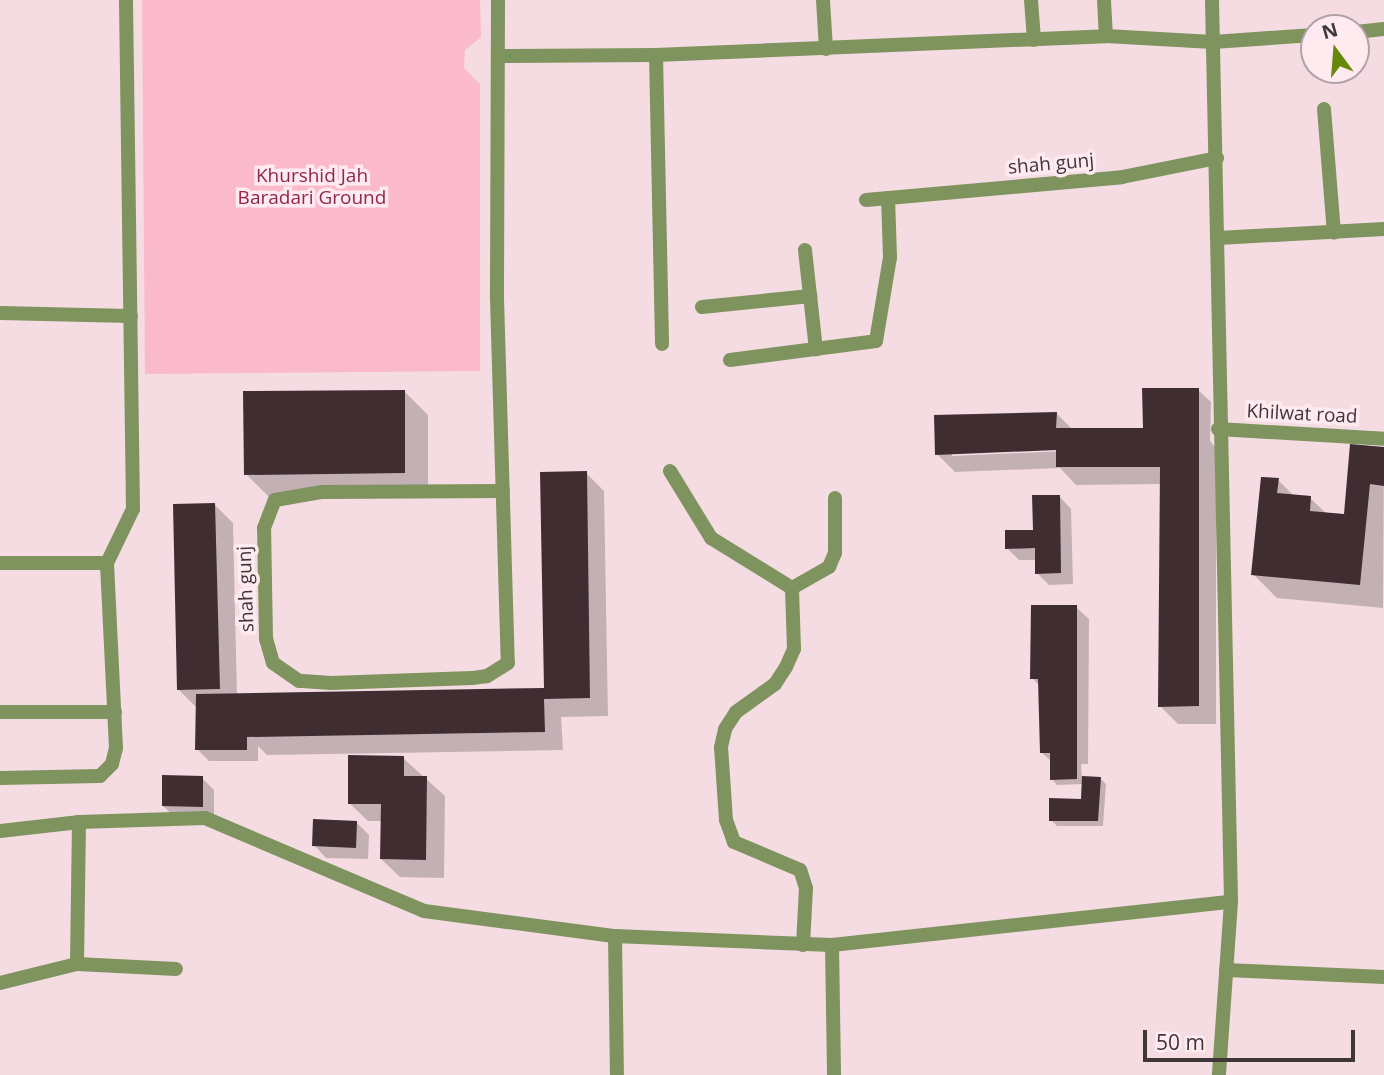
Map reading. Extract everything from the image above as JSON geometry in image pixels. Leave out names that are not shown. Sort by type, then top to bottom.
[{"type":"street","points":[[0,778],[100,776],[112,764],[117,748],[107,563],[132,509],[126,0]]},
{"type":"street","points":[[498,0],[497,299],[503,491]]},
{"type":"street","points":[[822,0],[826,49]]},
{"type":"street","points":[[1031,0],[1034,40]]},
{"type":"street","points":[[1104,0],[1106,36]]},
{"type":"street","points":[[1212,0],[1217,158],[1218,429],[1231,902],[1219,1075]]},
{"type":"street","points":[[499,56],[656,55],[1106,36],[1213,42],[1300,36]]},
{"type":"street","points":[[656,55],[662,344]]},
{"type":"street","points":[[1324,110],[1334,233]]},
{"type":"street","name":"shah gunj","points":[[866,200],[1122,177],[1217,158]]},
{"type":"street","points":[[730,360],[876,341],[890,257],[888,198]]},
{"type":"street","points":[[1218,238],[1384,229]]},
{"type":"street","points":[[805,250],[816,349]]},
{"type":"street","points":[[702,307],[810,296]]},
{"type":"street","points":[[0,313],[131,316]]},
{"type":"street","name":"Khilwat road","points":[[1218,429],[1384,439]]},
{"type":"street","points":[[670,471],[711,538],[792,588]]},
{"type":"street","name":"shah gunj","points":[[503,491],[508,663],[487,676],[472,678],[299,681],[273,663],[265,614],[264,528],[275,500],[321,492],[503,491]]},
{"type":"street","points":[[792,588],[829,567],[835,553],[835,498]]},
{"type":"street","points":[[0,563],[107,563]]},
{"type":"street","points":[[792,588],[794,649],[775,684],[736,712],[725,729],[720,747],[726,820],[734,842],[800,870],[806,888],[803,945]]},
{"type":"street","points":[[0,712],[115,712]]},
{"type":"street","points":[[0,831],[79,822],[205,818],[424,911],[615,936],[832,945],[1231,902]]},
{"type":"street","points":[[77,964],[79,822]]},
{"type":"street","points":[[615,936],[617,1075]]},
{"type":"street","points":[[832,945],[834,1075]]},
{"type":"street","points":[[0,983],[77,964],[176,970]]},
{"type":"street","points":[[1226,970],[1295,976],[1384,977]]},
{"type":"green space","name":"Khurshid Jah Baradari Ground","points":[[142,0],[480,0],[481,37],[465,50],[464,68],[480,84],[480,371],[145,374]]},
{"type":"building","points":[[1142,388],[1199,388],[1199,706],[1158,707],[1160,467],[1056,467],[1056,450],[935,455],[934,415],[1057,412],[1056,428],[1143,428]]},
{"type":"building","points":[[405,390],[405,473],[244,475],[243,391]]},
{"type":"building","points":[[1350,444],[1384,447],[1384,486],[1370,484],[1360,585],[1251,575],[1261,477],[1279,478],[1277,493],[1311,496],[1310,511],[1344,514]]},
{"type":"building","points":[[587,471],[590,698],[544,699],[545,732],[247,737],[247,750],[195,750],[196,694],[544,688],[540,472]]},
{"type":"building","points":[[1032,495],[1060,495],[1061,573],[1035,574],[1035,548],[1005,549],[1005,530],[1033,530]]},
{"type":"building","points":[[215,503],[220,689],[177,690],[173,504]]},
{"type":"building","points":[[1031,605],[1077,605],[1077,779],[1050,780],[1050,753],[1040,753],[1038,679],[1030,679]]},
{"type":"building","points":[[348,755],[404,756],[404,776],[427,776],[426,860],[380,859],[381,804],[348,804]]},
{"type":"building","points":[[162,775],[203,776],[203,807],[162,806]]},
{"type":"building","points":[[1082,776],[1101,777],[1098,821],[1049,821],[1049,798],[1081,799]]},
{"type":"building","points":[[313,819],[357,821],[356,848],[312,846]]}]
